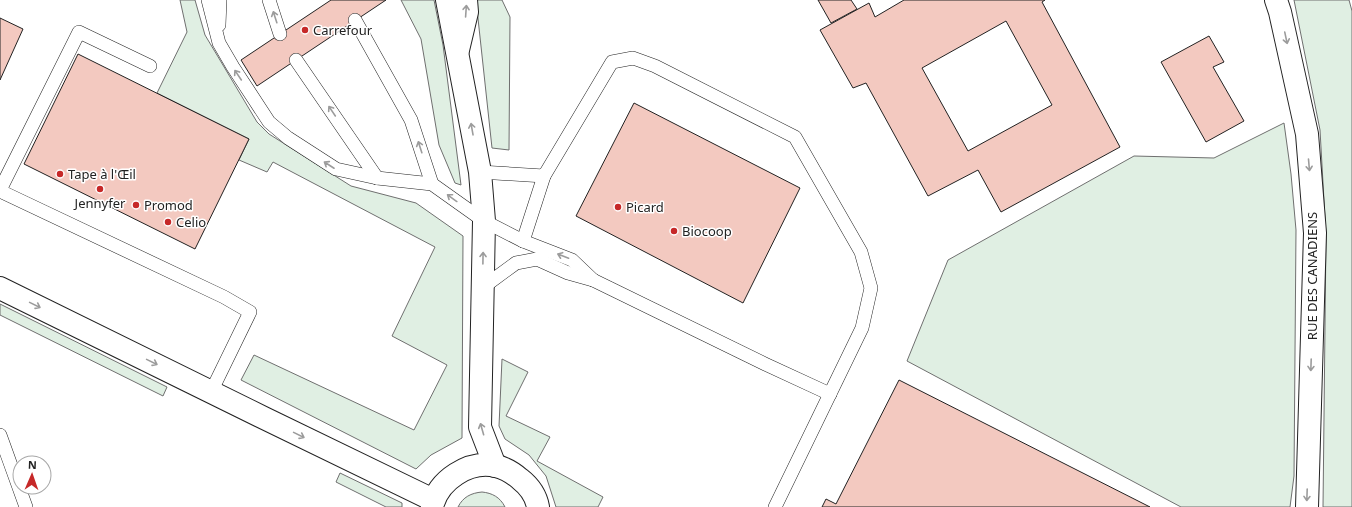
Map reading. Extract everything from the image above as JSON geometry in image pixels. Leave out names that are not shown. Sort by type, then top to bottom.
[{"type":"street","points":[[447,0],[458,50],[480,172],[484,221],[480,427],[496,466]]},
{"type":"street","points":[[458,50],[467,12],[466,0]]},
{"type":"street","name":"RUE DES CANADIENS","points":[[1276,0],[1307,134],[1315,233],[1307,507]]},
{"type":"street","points":[[0,288],[433,504],[443,484],[458,472],[476,466],[496,466],[513,473],[528,485],[538,507]]},
{"type":"lane","points":[[208,0],[219,43],[269,122],[288,138],[336,169],[377,178],[432,184],[484,221],[523,241],[572,260],[593,280]]},
{"type":"lane","points":[[219,43],[220,0]]},
{"type":"lane","points":[[269,0],[280,34]]},
{"type":"lane","points":[[355,20],[411,120],[432,184]]},
{"type":"lane","points":[[150,66],[79,32],[0,191],[224,297],[250,312],[211,392]]},
{"type":"lane","points":[[523,241],[544,176],[612,62],[633,58],[655,66],[795,137],[861,252],[871,288],[862,328],[775,507]]},
{"type":"lane","points":[[296,60],[377,178]]},
{"type":"lane","points":[[480,172],[544,176]]},
{"type":"lane","points":[[482,288],[516,263],[537,259],[568,273],[593,280],[830,394]]},
{"type":"lane","points":[[0,435],[26,507]]},
{"type":"green space","points":[[180,0],[195,0],[205,35],[257,122],[269,134],[351,186],[416,203],[463,236],[462,438],[431,455],[416,469],[241,380],[254,355],[414,430],[447,365],[392,336],[435,247],[273,162],[267,172],[239,160],[249,139],[157,93],[187,32]]},
{"type":"green space","points":[[401,0],[434,0],[443,45],[461,185],[455,183],[439,145],[421,39]]},
{"type":"green space","points":[[476,0],[502,0],[510,17],[509,150],[492,148]]},
{"type":"green space","points":[[1294,0],[1349,0],[1352,11],[1352,507],[1323,507],[1326,236],[1320,130]]},
{"type":"green space","points":[[1284,123],[1291,174],[1296,230],[1294,476],[1290,507],[1181,507],[907,361],[948,260],[1134,156],[1214,158]]},
{"type":"green space","points":[[0,304],[167,387],[163,396],[0,315]]},
{"type":"green space","points":[[502,359],[528,372],[506,416],[550,437],[537,461],[603,497],[598,507],[556,507],[546,476],[529,455],[505,439],[499,426]]},
{"type":"green space","points":[[340,473],[402,503],[402,507],[386,507],[336,482]]},
{"type":"green space","points":[[482,492],[495,496],[505,507],[458,507],[468,496],[474,493]]},
{"type":"building","points":[[331,0],[386,0],[257,86],[241,60]]},
{"type":"building","points":[[818,0],[851,0],[857,9],[831,23]]},
{"type":"building","points":[[904,0],[1045,0],[1042,2],[1120,147],[1001,212],[978,170],[928,196],[866,83],[853,88],[820,30],[869,3],[875,17]],"holes":[[[1006,21],[1052,105],[968,151],[922,68]]]},
{"type":"building","points":[[0,18],[23,29],[0,80]]},
{"type":"building","points":[[1209,36],[1224,62],[1213,67],[1244,121],[1206,142],[1161,62]]},
{"type":"building","points":[[78,54],[249,139],[195,249],[24,164]]},
{"type":"building","points":[[634,103],[800,188],[743,303],[576,216]]},
{"type":"building","points":[[899,380],[1150,507],[822,507],[826,499],[836,504]]},
{"type":"place","name":"Carrefour","points":[[305,30]]},
{"type":"place","name":"Tape à l'Œil","points":[[60,174]]},
{"type":"place","name":"Jennyfer","points":[[100,189]]},
{"type":"place","name":"Promod","points":[[136,205]]},
{"type":"place","name":"Picard","points":[[618,207]]},
{"type":"place","name":"Celio","points":[[168,222]]},
{"type":"place","name":"Biocoop","points":[[674,231]]}]
